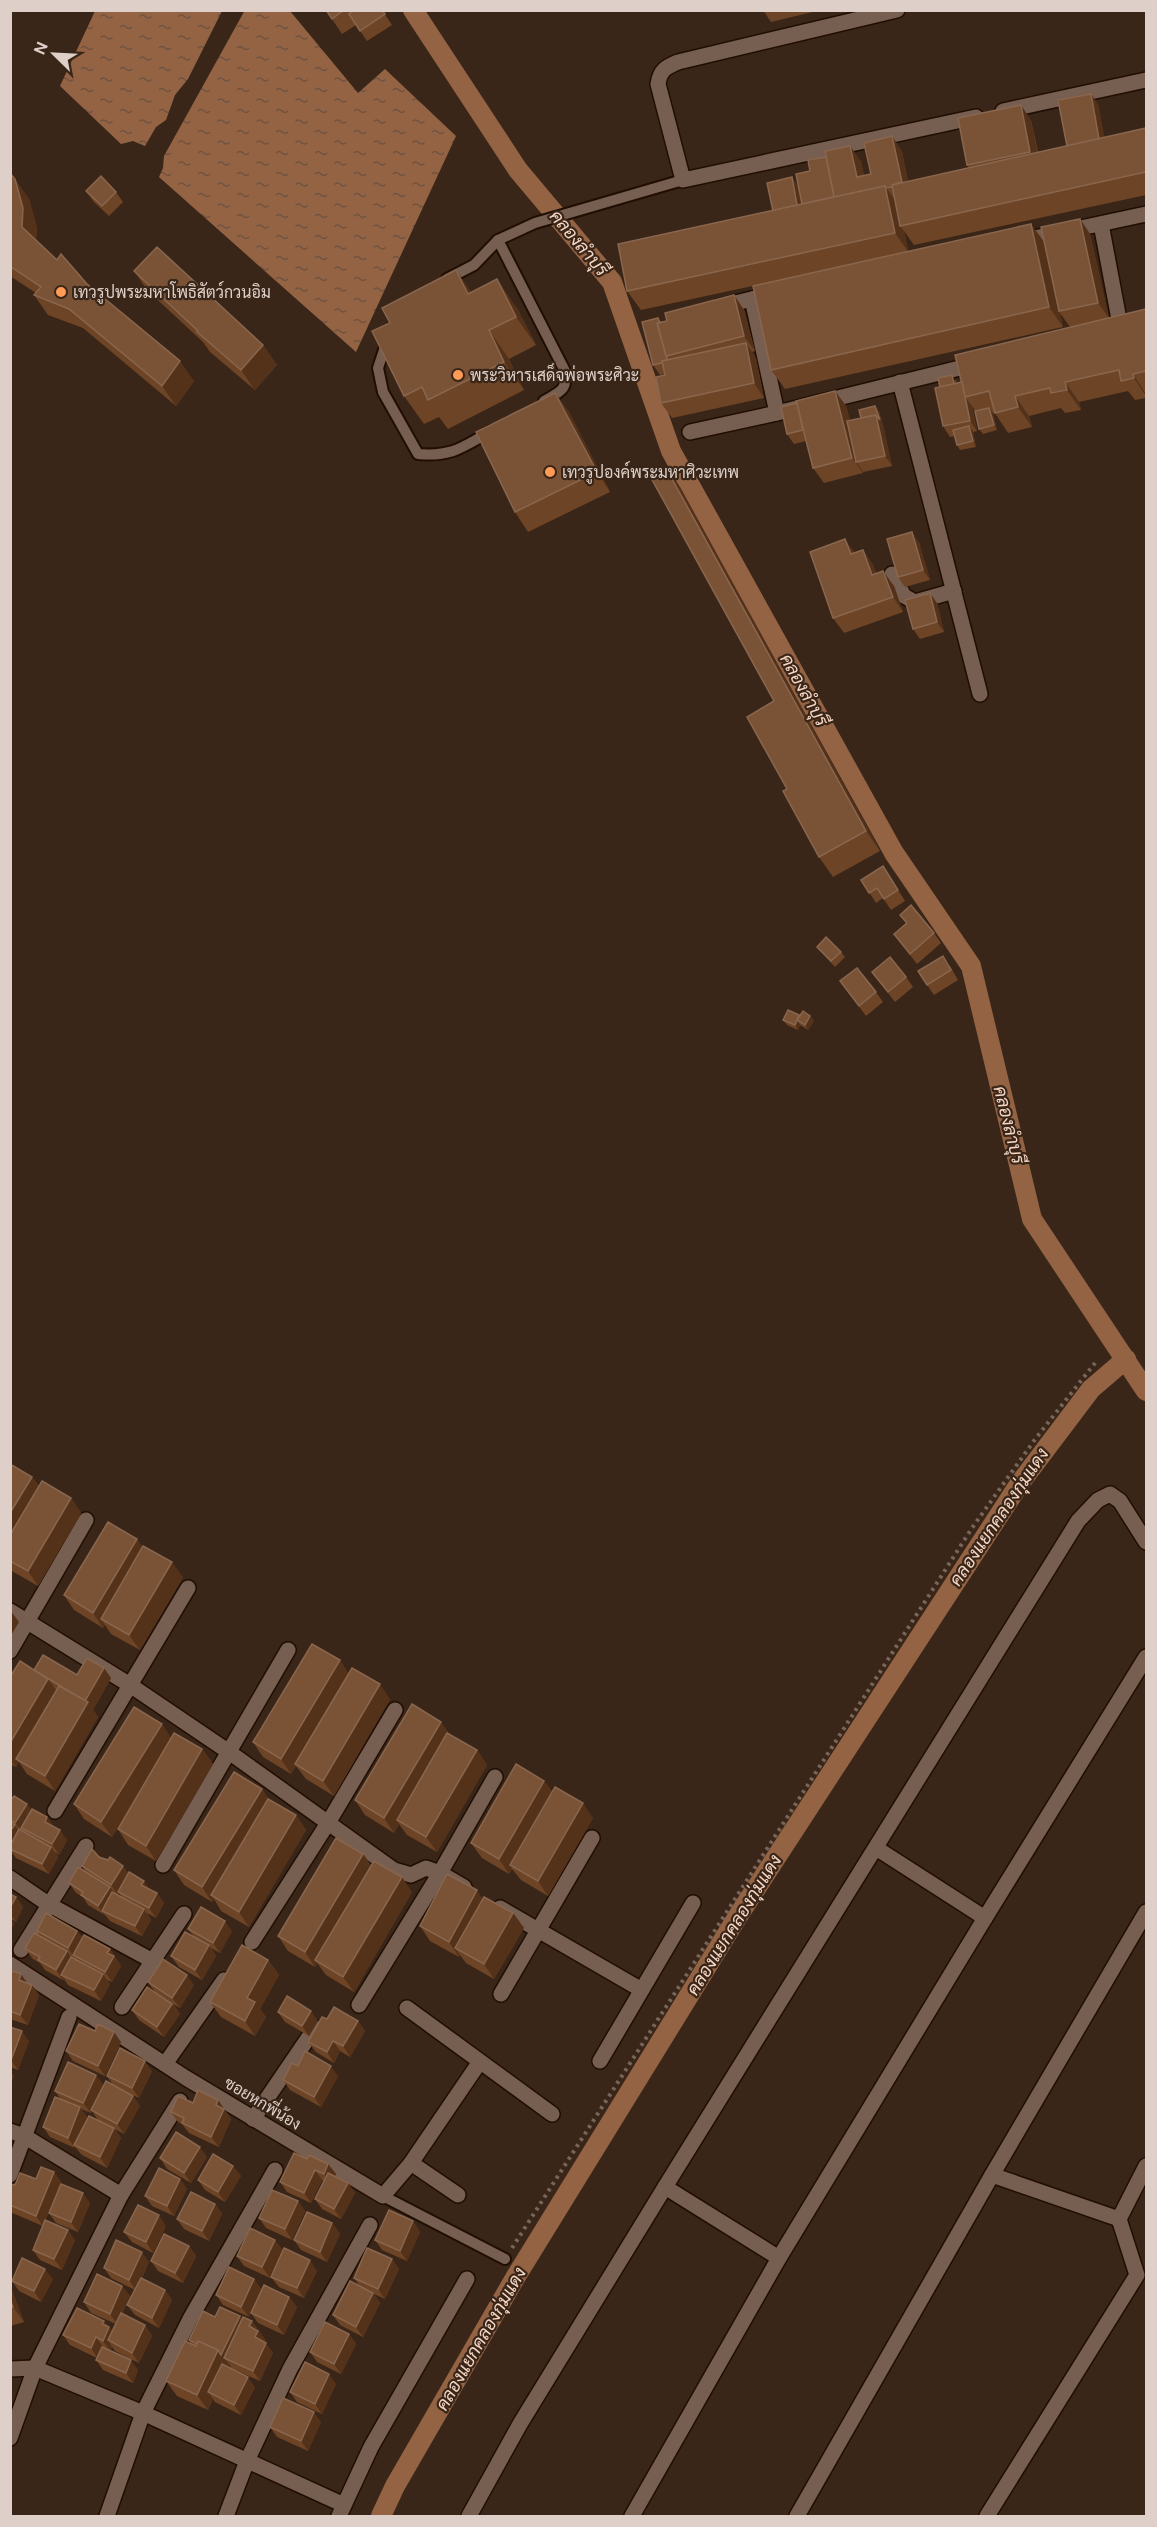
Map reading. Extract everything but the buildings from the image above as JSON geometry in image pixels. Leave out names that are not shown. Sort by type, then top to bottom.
[{"type":"street","points":[[897,10],[678,62],[667,67],[659,74],[658,84],[683,180],[1146,80]]},
{"type":"street","points":[[1008,244],[1146,214]]},
{"type":"street","points":[[1101,224],[1116,331],[1138,326]]},
{"type":"street","points":[[699,311],[787,291]]},
{"type":"street","points":[[752,299],[777,413]]},
{"type":"street","points":[[690,432],[993,360]]},
{"type":"street","points":[[900,382],[980,694]]},
{"type":"street","points":[[892,574],[904,596],[915,602],[954,591]]},
{"type":"street","points":[[468,2517],[520,2424],[664,2187],[1078,1521],[1098,1500],[1110,1494],[1119,1501],[1146,1542]]},
{"type":"street","points":[[10,1651],[86,1520]]},
{"type":"street","points":[[55,1811],[188,1588]]},
{"type":"street","points":[[10,1611],[130,1685],[229,1752],[394,1870],[407,1875],[426,1868],[440,1873],[640,1989]]},
{"type":"street","points":[[163,1865],[288,1650]]},
{"type":"street","points":[[632,2517],[779,2258],[1146,1657]]},
{"type":"street","points":[[252,1942],[328,1823],[395,1710]]},
{"type":"street","points":[[359,2005],[440,1873],[495,1777]]},
{"type":"street","points":[[501,1994],[592,1838]]},
{"type":"street","points":[[21,1950],[86,1846]]},
{"type":"street","points":[[876,1848],[985,1918]]},
{"type":"street","points":[[10,1878],[48,1904],[152,1960]]},
{"type":"street","points":[[600,2061],[640,1989],[693,1903]]},
{"type":"street","points":[[797,2517],[992,2175],[1146,1912]]},
{"type":"street","points":[[122,2007],[184,1914]]},
{"type":"street","name":"ซอยหกพี่น้อง","points":[[10,1964],[253,2119],[383,2196]]},
{"type":"street","points":[[165,2064],[224,1980]]},
{"type":"street","points":[[407,2008],[479,2063],[552,2114]]},
{"type":"street","points":[[10,2175],[17,2134],[69,2017]]},
{"type":"street","points":[[253,2119],[315,2028]]},
{"type":"street","points":[[383,2196],[411,2163],[479,2063]]},
{"type":"street","points":[[10,2439],[35,2368],[121,2194],[180,2101]]},
{"type":"street","points":[[17,2134],[121,2194]]},
{"type":"street","points":[[411,2163],[458,2194]]},
{"type":"street","points":[[1119,2218],[1146,2166]]},
{"type":"street","points":[[107,2517],[143,2413],[190,2319],[275,2170]]},
{"type":"street","points":[[987,2517],[1142,2275],[1119,2218],[992,2175]]},
{"type":"street","points":[[664,2187],[779,2258]]},
{"type":"street","points":[[226,2517],[247,2461],[290,2369],[370,2225]]},
{"type":"street","points":[[10,2369],[35,2368],[143,2413],[247,2461],[341,2511],[371,2447],[467,2279]]},
{"type":"lane","points":[[432,287],[474,265],[498,240],[535,223],[683,180]]},
{"type":"lane","points":[[498,240],[565,371],[567,382],[564,389],[538,405]]},
{"type":"lane","points":[[392,326],[378,368],[383,392],[418,454],[436,456],[453,453],[501,426]]},
{"type":"lane","name":"ซอยหกพี่น้อง","points":[[383,2196],[505,2259]]},
{"type":"path","points":[[505,2259],[972,1528],[1036,1438],[1095,1363]]},
{"type":"water","points":[[245,10],[290,11],[358,93],[385,69],[456,136],[356,352],[159,177],[163,168],[164,156]]},
{"type":"water","points":[[95,11],[222,11],[188,79],[175,95],[166,120],[156,127],[145,146],[133,141],[121,144],[60,86]]},
{"type":"waterway","name":"คลองลำบุรี","points":[[413,10],[518,170],[612,282],[671,451],[894,853],[971,966],[1032,1219],[1146,1391]]},
{"type":"waterway","name":"คลองแยกคลองกุ่มแดง","points":[[381,2516],[395,2486],[515,2278],[738,1916],[1020,1483],[1091,1389],[1126,1359]]},
{"type":"place","name":"เทวรูปพระมหาโพธิสัตว์กวนอิม","points":[[61,292]]},
{"type":"place","name":"พระวิหารเสด็จพ่อพระศิวะ","points":[[458,375]]},
{"type":"place","name":"เทวรูปองค์พระมหาศิวะเทพ","points":[[550,472]]}]
